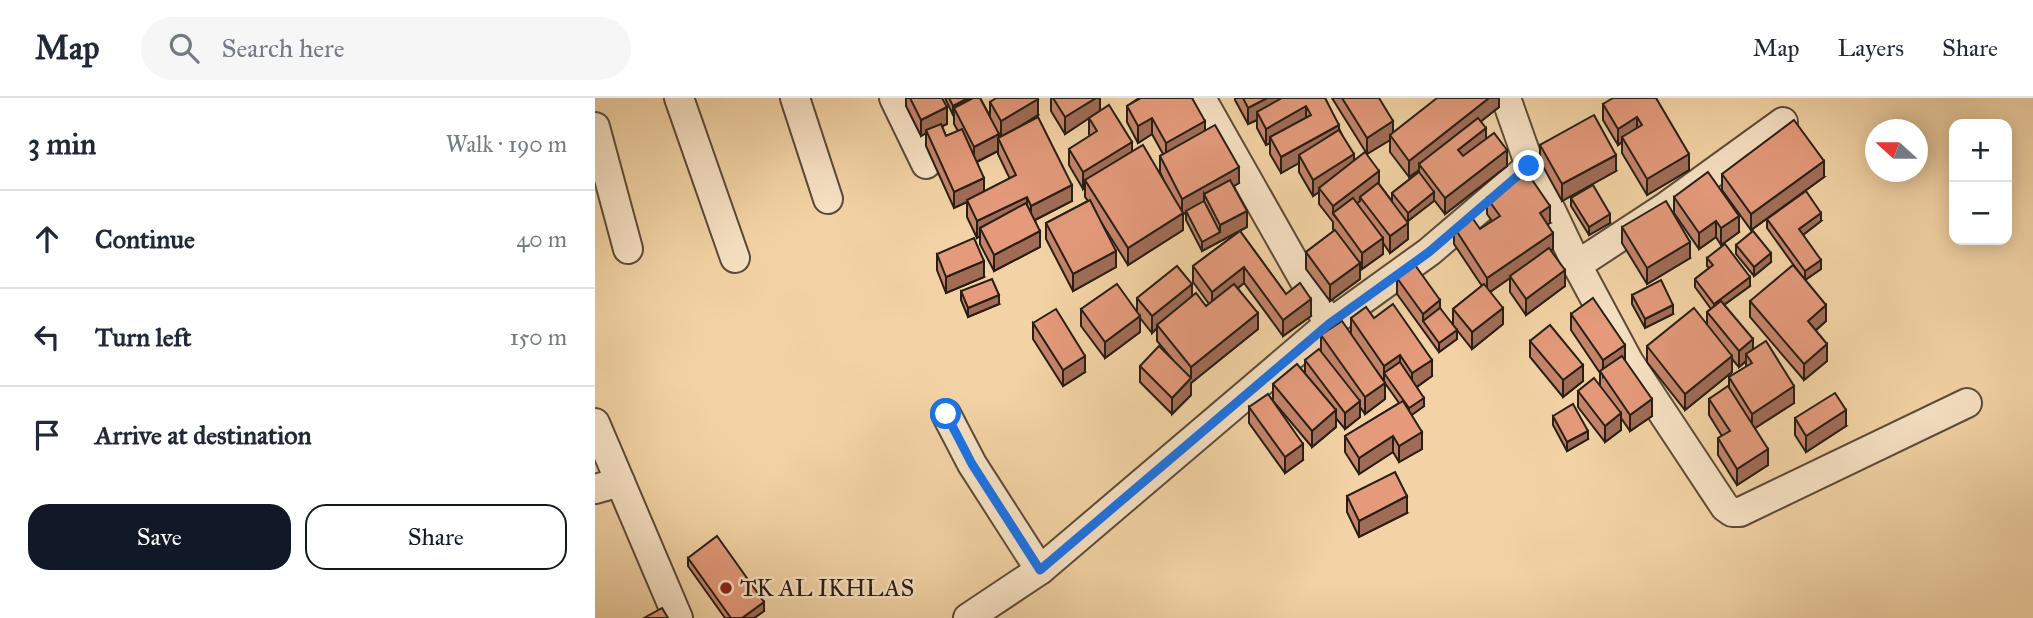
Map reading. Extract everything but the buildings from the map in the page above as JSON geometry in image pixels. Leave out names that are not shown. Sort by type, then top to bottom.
[{"type":"street","points":[[679,98],[734,258]]},
{"type":"street","points":[[795,98],[828,198]]},
{"type":"street","points":[[894,98],[926,164]]},
{"type":"street","points":[[1201,98],[1329,324]]},
{"type":"street","points":[[1506,98],[1529,166],[1577,265],[1629,362],[1725,508],[1740,512],[1967,403]]},
{"type":"street","points":[[1577,265],[1664,208],[1783,122]]},
{"type":"street","points":[[595,127],[628,249]]},
{"type":"street","points":[[968,618],[1040,570],[1329,324],[1429,252],[1529,166]]},
{"type":"street","points":[[946,414],[972,464],[1040,570]]},
{"type":"street","points":[[595,423],[607,486],[678,618]]},
{"type":"place","name":"TK AL IKHLAS","points":[[726,588]]},
{"type":"route","points":[[946,414],[972,464],[1040,570],[1329,324],[1429,252],[1529,166]]}]
